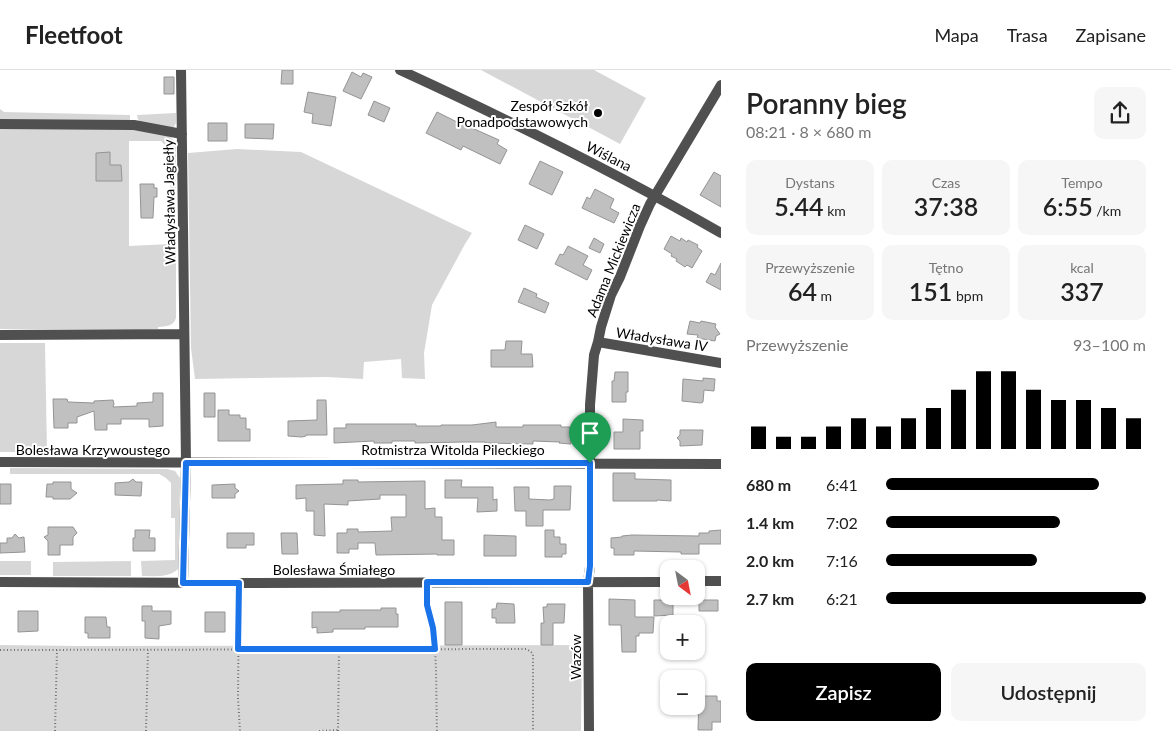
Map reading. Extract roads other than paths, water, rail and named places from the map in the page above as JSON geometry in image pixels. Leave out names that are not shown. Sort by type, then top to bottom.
[{"type":"street","name":"Władysława Jagiełły","points":[[181,70],[186,463],[183,583]]},
{"type":"street","name":"Wiślana","points":[[400,70],[561,147],[671,204],[721,233]]},
{"type":"street","name":"Adama Mickiewicza","points":[[588,582],[590,566],[590,405],[594,355],[601,327],[612,295],[654,196],[721,85]]},
{"type":"street","points":[[0,124],[134,125],[182,134]]},
{"type":"street","points":[[0,335],[184,334]]},
{"type":"street","name":"Władysława IV","points":[[598,342],[721,363]]},
{"type":"street","name":"Bolesława Krzywoustego","points":[[0,462],[186,463]]},
{"type":"street","name":"Rotmistrza Witolda Pileckiego","points":[[186,463],[721,464]]},
{"type":"street","points":[[705,581],[721,581]]},
{"type":"street","name":"Bolesława Śmiałego","points":[[0,582],[660,582]]},
{"type":"street","name":"Wazów","points":[[588,582],[589,731]]},
{"type":"place","name":"Zespół Szkół Ponadpodstawowych","points":[[598,113]]}]
